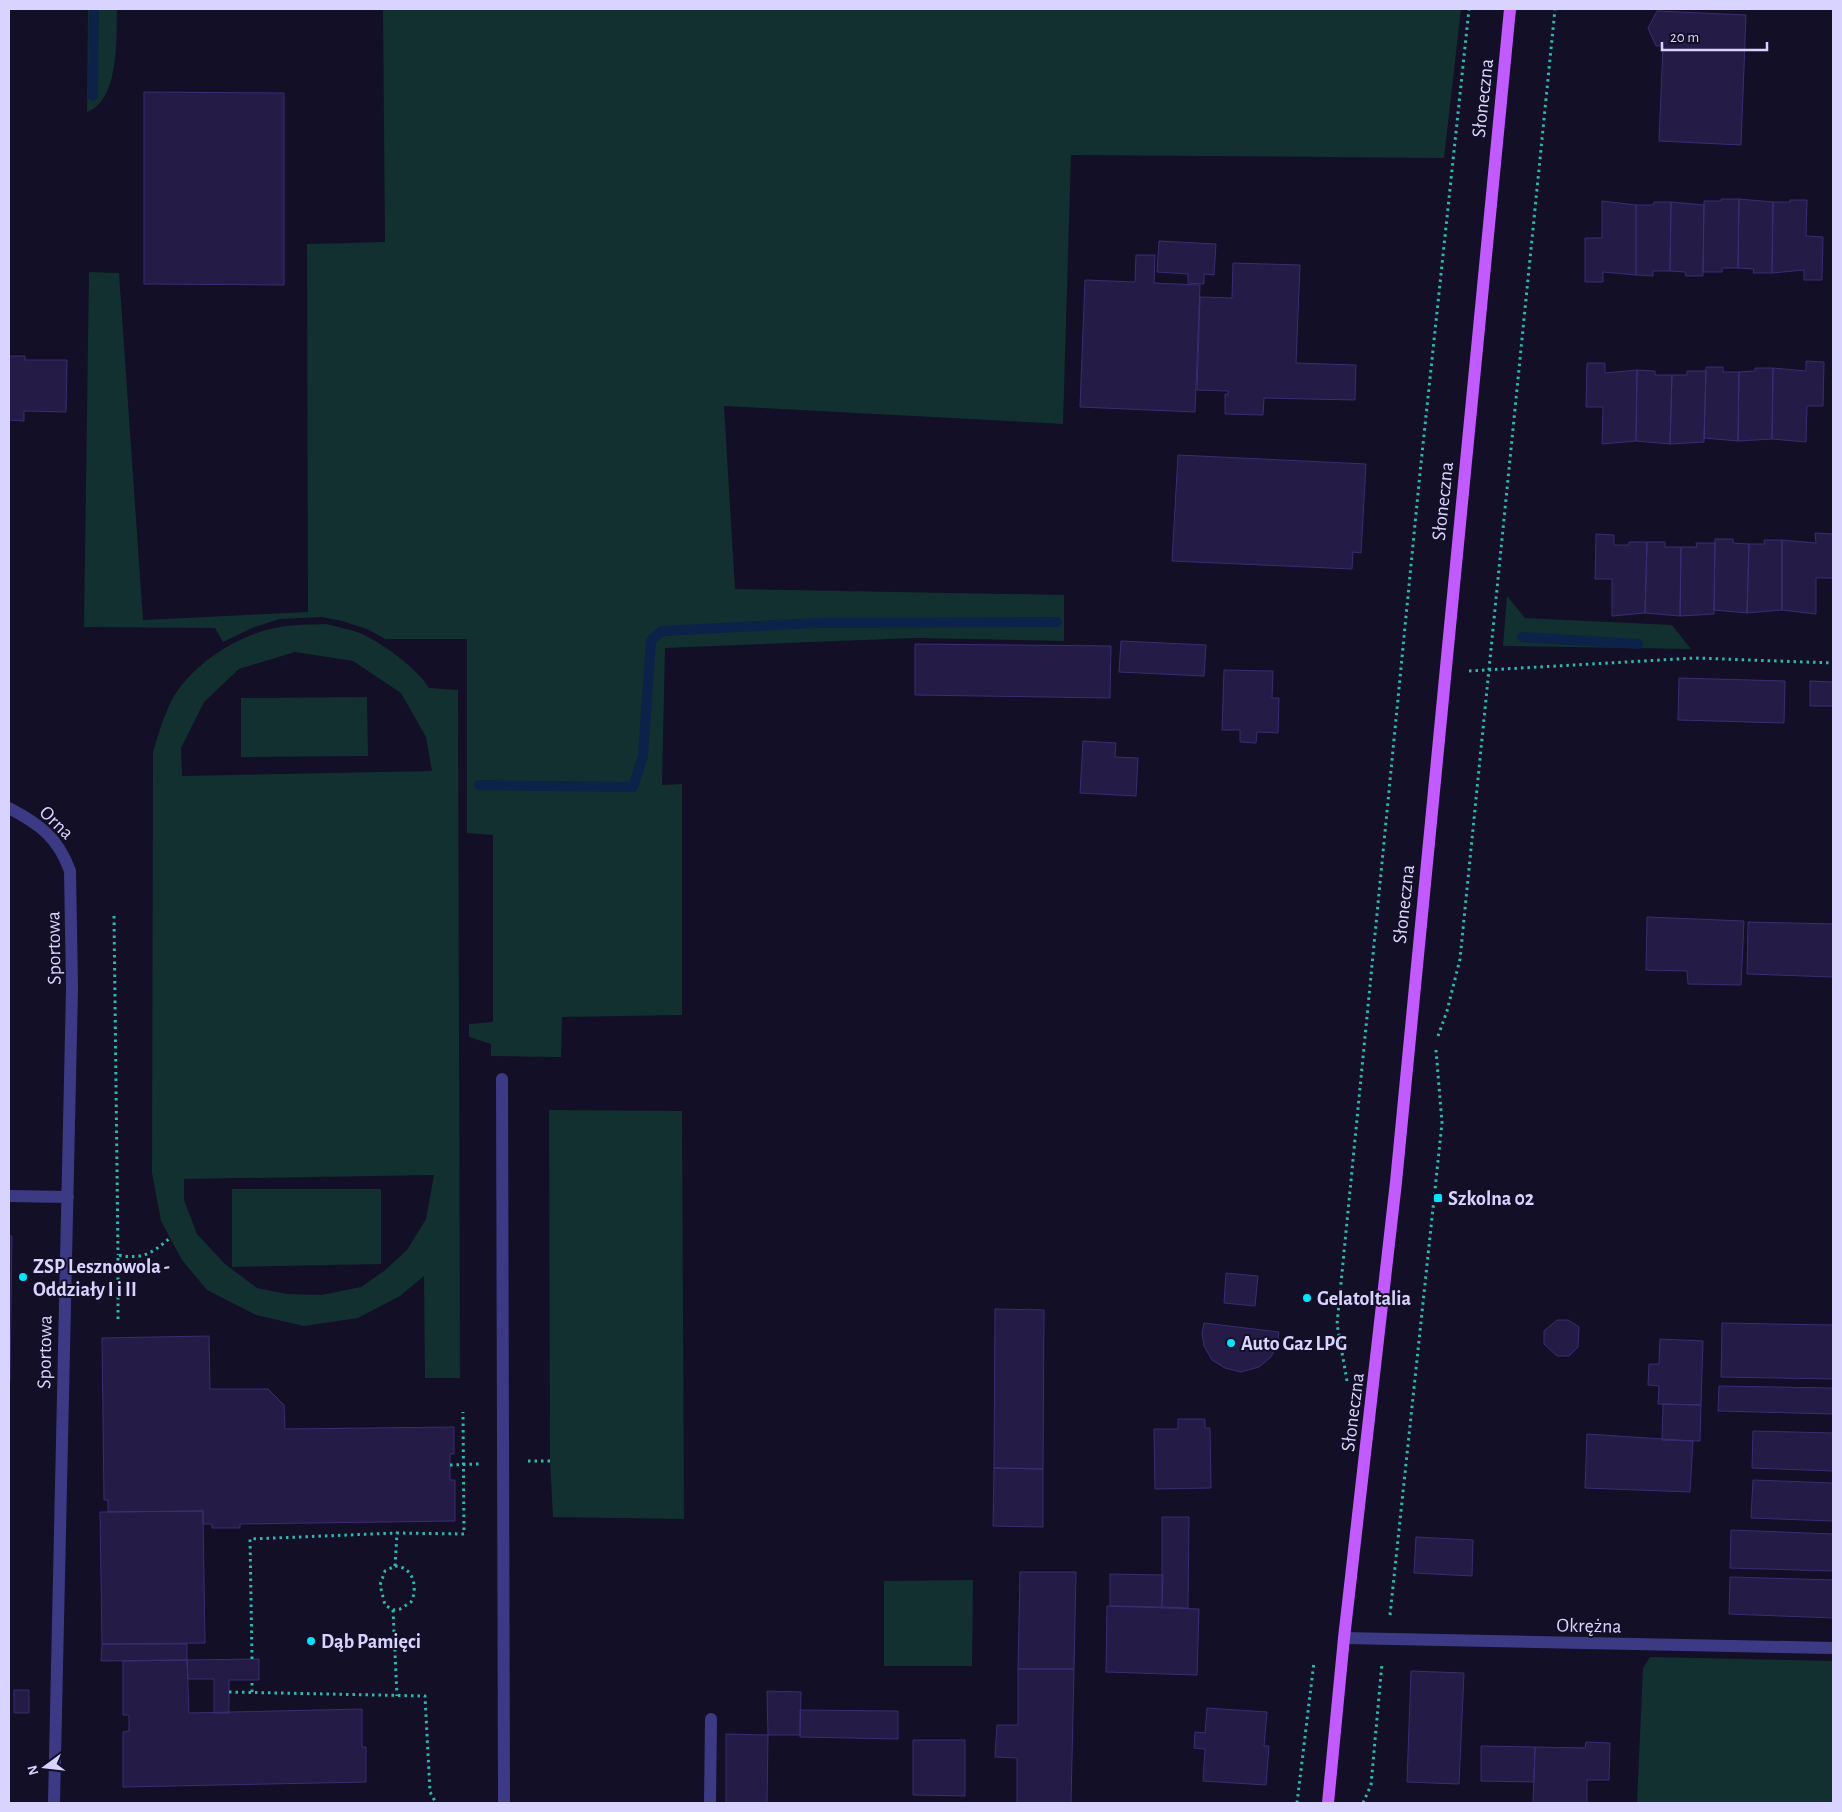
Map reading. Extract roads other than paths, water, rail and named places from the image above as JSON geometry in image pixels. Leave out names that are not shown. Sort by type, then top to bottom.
[{"type":"main road","name":"Słoneczna","points":[[1328,1803],[1344,1638],[1389,1251],[1510,9]]},
{"type":"street","name":"Orna","points":[[9,808],[36,822],[52,838],[64,854],[70,871]]},
{"type":"street","name":"Sportowa","points":[[54,1803],[72,988],[70,871]]},
{"type":"street","points":[[502,1079],[504,1803]]},
{"type":"street","points":[[9,1196],[68,1196]]},
{"type":"street","name":"Okrężna","points":[[1344,1638],[1833,1648]]},
{"type":"street","points":[[710,1803],[711,1719]]},
{"type":"waterway","points":[[93,96],[94,9]]},
{"type":"waterway","points":[[479,785],[633,787],[643,756],[651,640],[662,631],[815,623],[1057,622]]},
{"type":"waterway","points":[[1522,637],[1638,644]]},
{"type":"place","name":"Szkolna 02","points":[[1438,1198]]},
{"type":"place","name":"ZSP Lesznowola - Oddziały I i II","points":[[23,1277]]},
{"type":"place","name":"GelatoItalia","points":[[1307,1298]]},
{"type":"place","name":"Auto Gaz LPG","points":[[1231,1343]]},
{"type":"place","name":"Dąb Pamięci","points":[[311,1641]]}]
